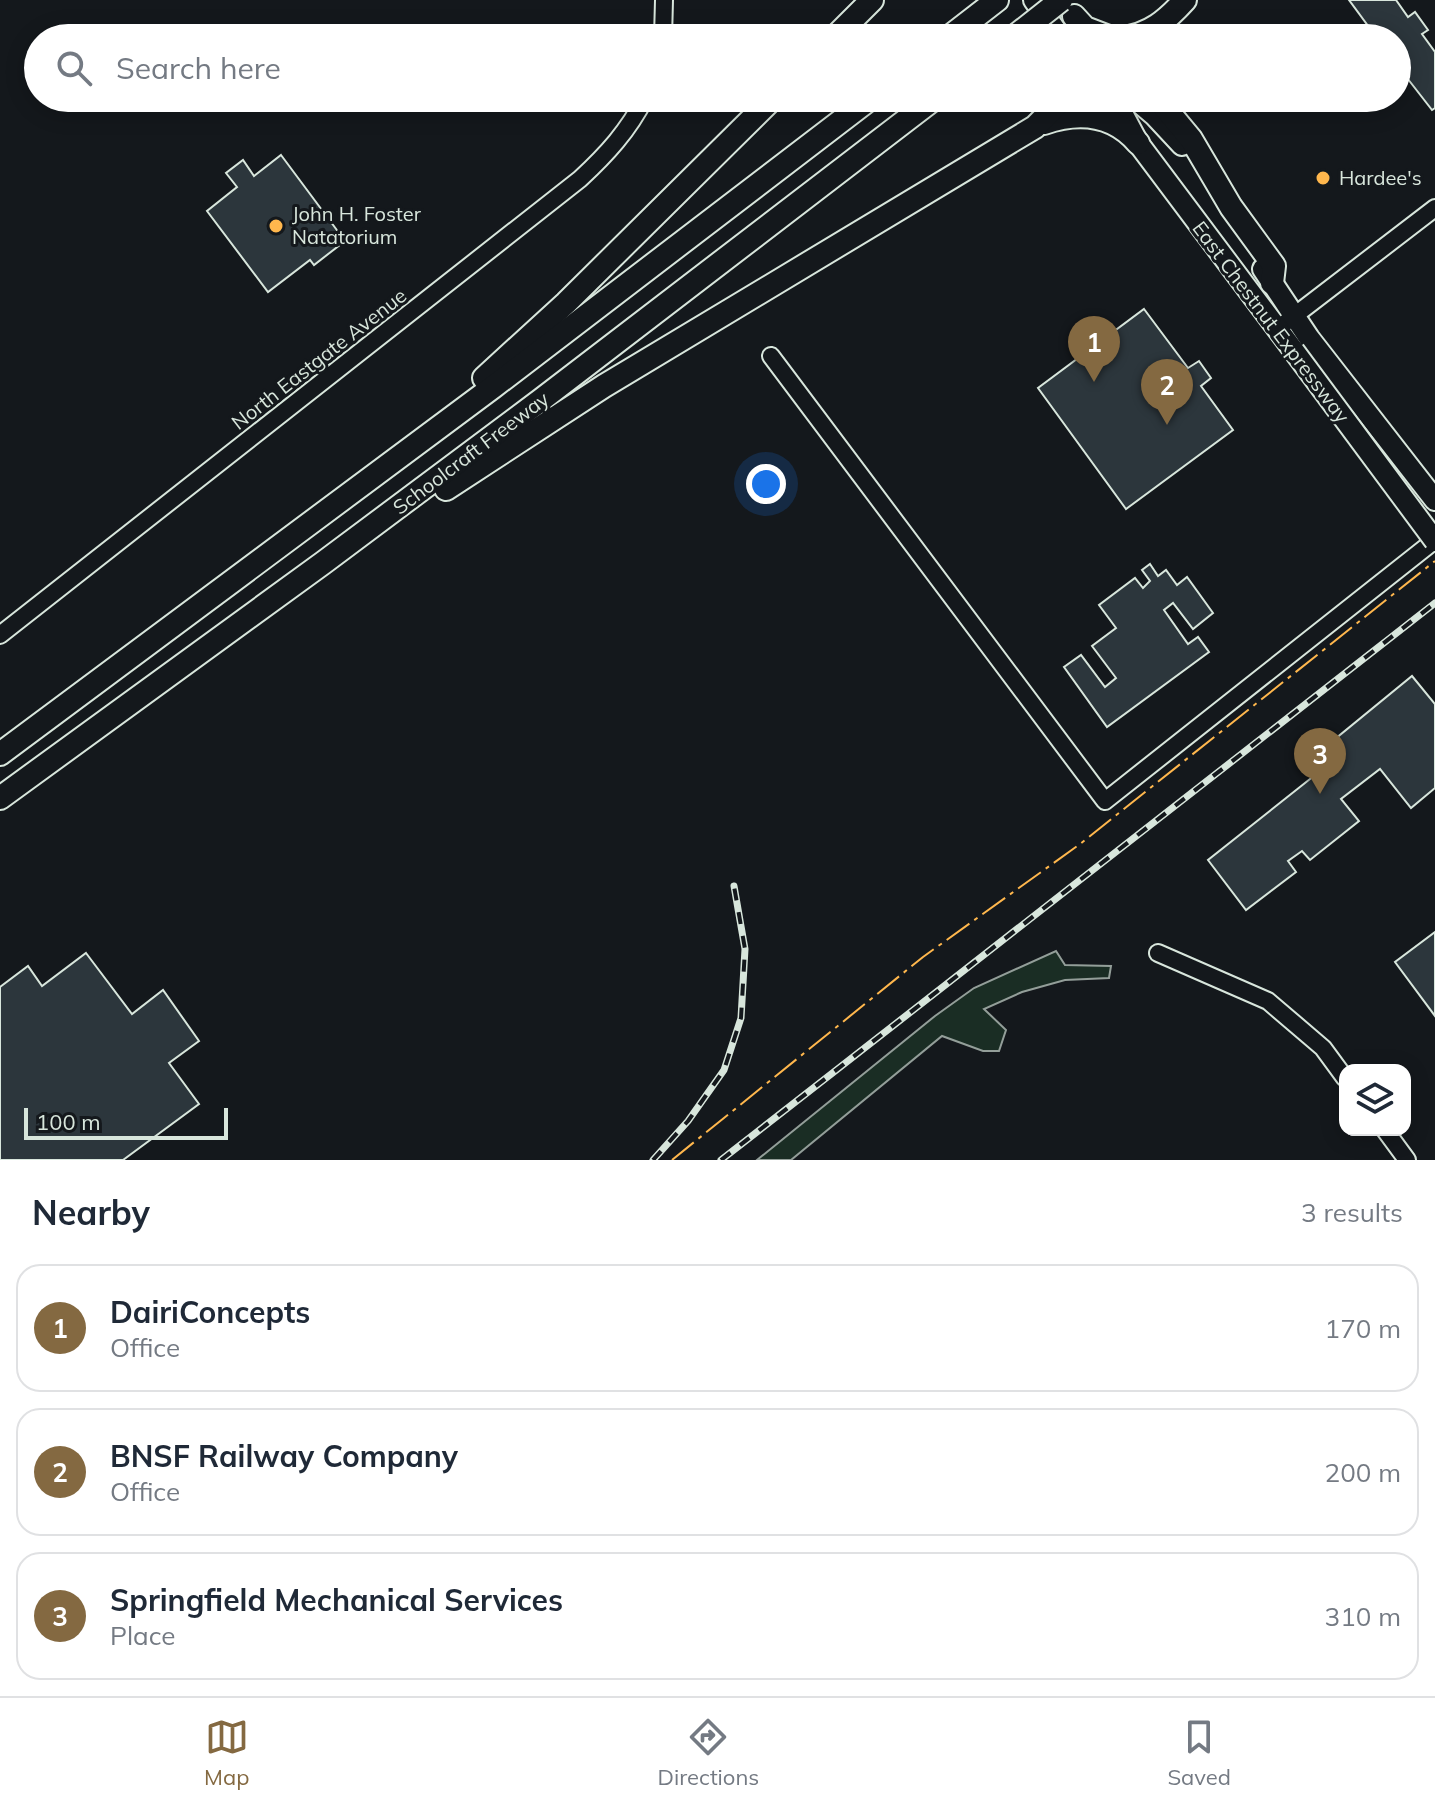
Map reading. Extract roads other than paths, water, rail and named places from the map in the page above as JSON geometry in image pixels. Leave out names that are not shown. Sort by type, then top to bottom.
[{"type":"highway","points":[[848,24],[872,0]]},
{"type":"highway","points":[[1166,24],[1185,0]]},
{"type":"highway","points":[[966,24],[992,4]]},
{"type":"highway","points":[[1035,24],[1066,5],[1084,24]]},
{"type":"highway","points":[[286,543],[497,367],[759,112]]},
{"type":"highway","name":"Schoolcraft Freeway","points":[[0,754],[286,543],[853,112]]},
{"type":"highway","name":"Schoolcraft Freeway","points":[[0,798],[323,563],[917,112]]},
{"type":"highway","points":[[1035,127],[1050,112]]},
{"type":"highway","points":[[1169,112],[1191,139],[1231,207],[1274,266],[1272,283]]},
{"type":"highway","points":[[323,563],[368,546],[558,415],[1035,127],[1068,116],[1089,116],[1117,125],[1138,143]]},
{"type":"main road","points":[[1034,0],[1051,24]]},
{"type":"main road","points":[[1066,5],[1079,24]]},
{"type":"main road","name":"East Chestnut Expressway","points":[[1121,112],[1138,143],[1285,322],[1435,541]]},
{"type":"main road","name":"East Chestnut Expressway","points":[[1150,112],[1181,143],[1272,283],[1285,322]]},
{"type":"main road","name":"East Chestnut Expressway","points":[[1301,345],[1435,500]]},
{"type":"street","points":[[663,24],[664,0]]},
{"type":"street","name":"North Eastgate Avenue","points":[[0,635],[580,179],[608,153],[637,112]]},
{"type":"street","points":[[1285,322],[1435,208]]},
{"type":"street","points":[[771,356],[1105,801],[1435,541]]},
{"type":"street","points":[[1158,953],[1268,1001],[1323,1048],[1339,1070]]},
{"type":"street","points":[[1389,1136],[1407,1160]]},
{"type":"railway","points":[[721,1160],[1435,603]]},
{"type":"railway","points":[[653,1160],[688,1121],[724,1070],[741,1018],[745,949],[734,886]]},
{"type":"place","name":"Hardee's","points":[[1323,178]]},
{"type":"place","name":"John H. Foster Natatorium","points":[[276,226]]},
{"type":"place","name":"DairiConcepts","points":[[1094,382]]},
{"type":"place","name":"BNSF Railway Company","points":[[1167,425]]},
{"type":"place","name":"Springfield Mechanical Services","points":[[1320,794]]}]
